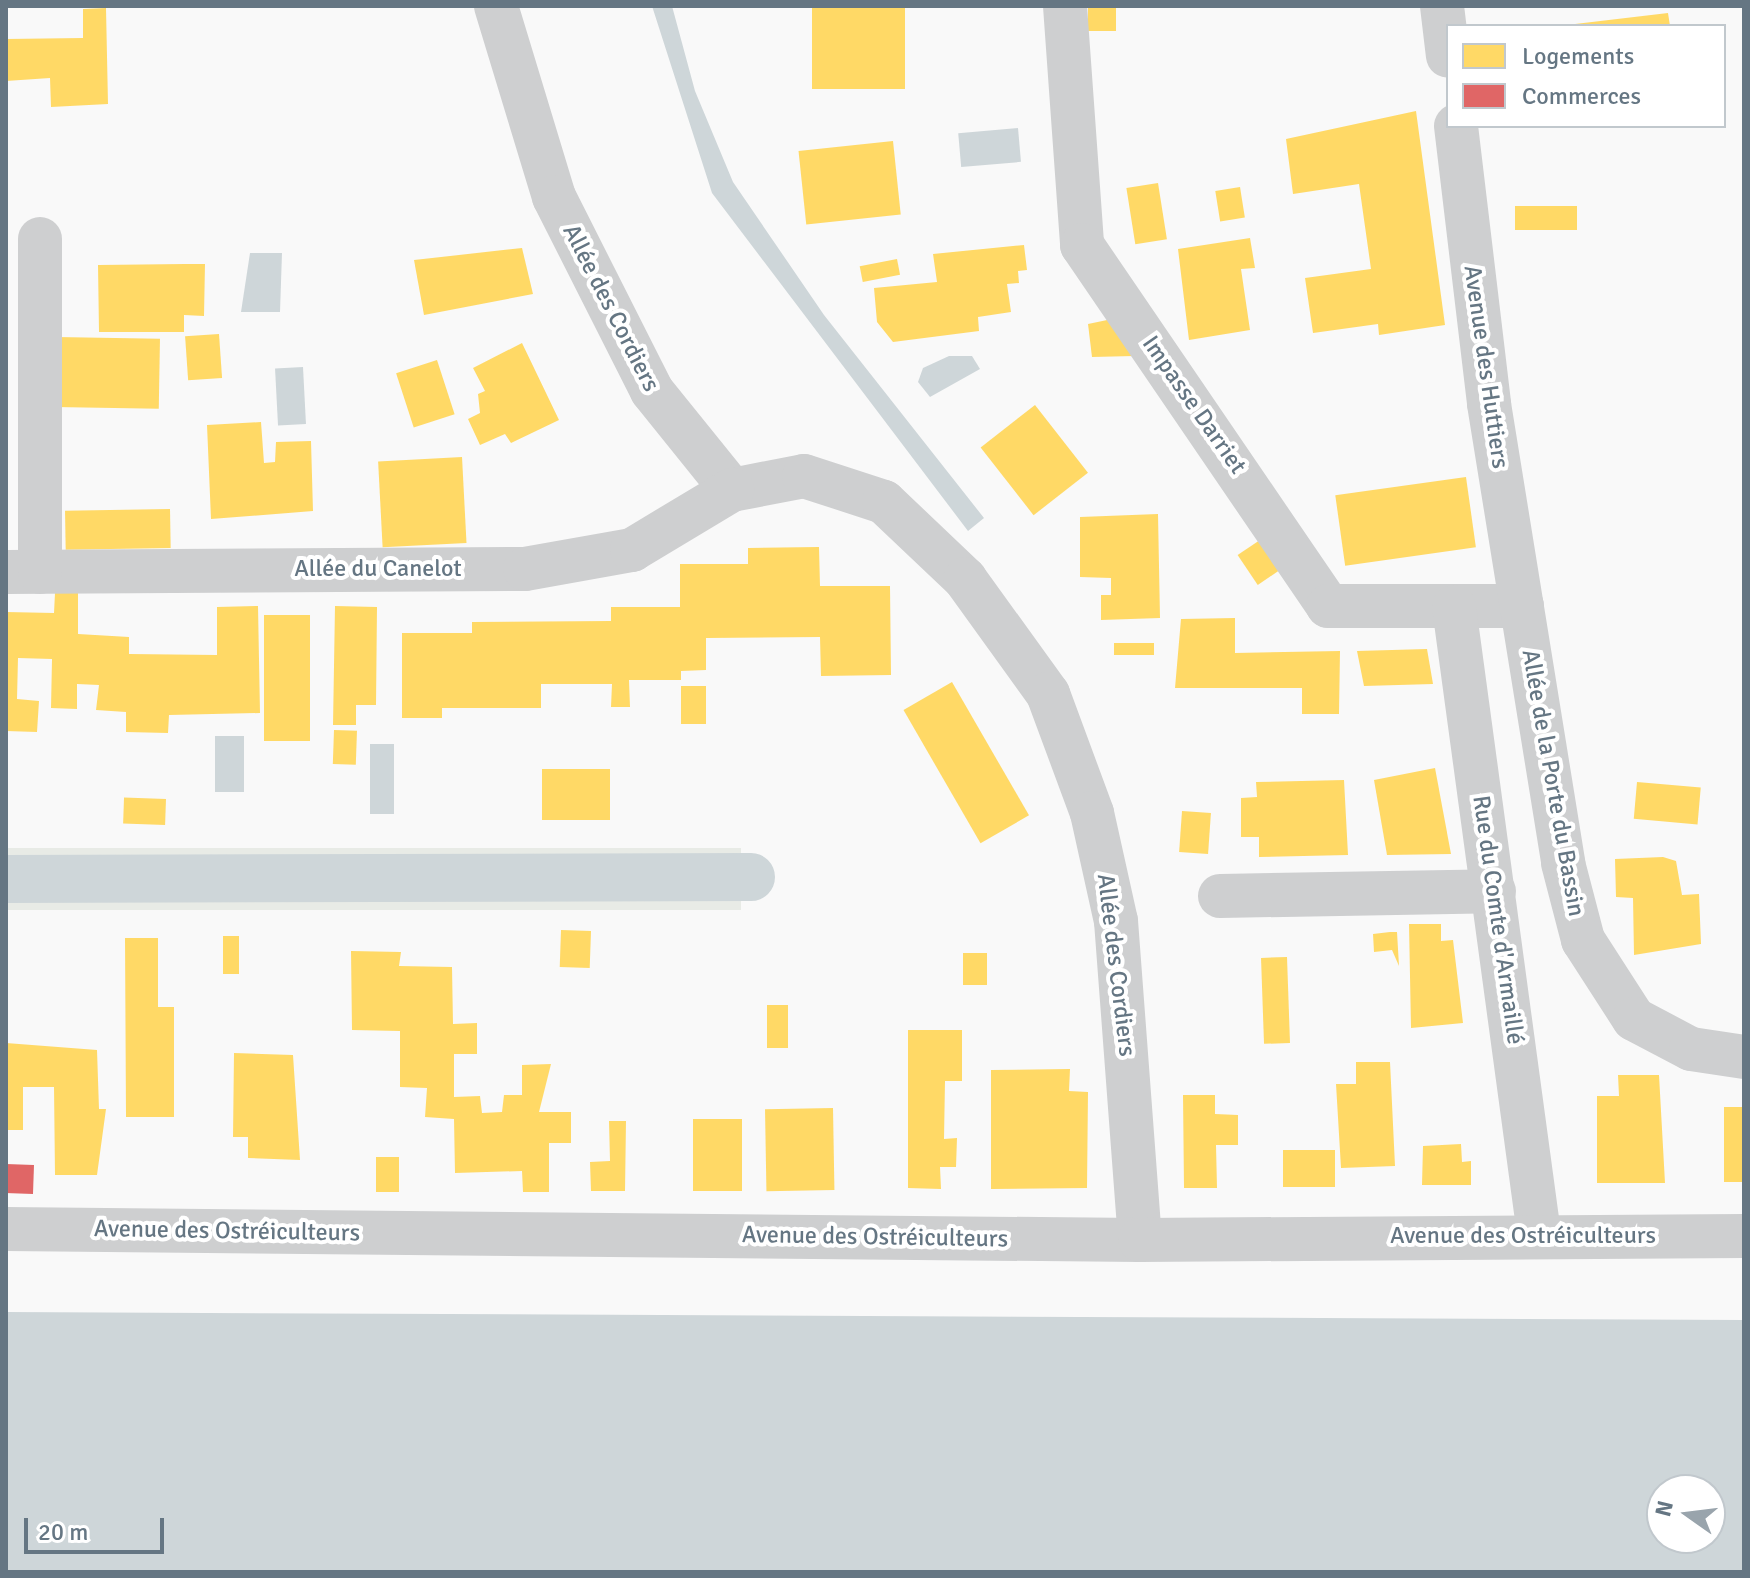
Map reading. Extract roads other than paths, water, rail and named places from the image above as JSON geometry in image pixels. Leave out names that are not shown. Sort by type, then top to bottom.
[{"type":"street","name":"Allée des Cordiers","points":[[496,6],[554,197],[652,391],[732,490],[804,476],[884,502],[965,579],[1048,694],[1092,813],[1116,921],[1140,1240]]},
{"type":"street","name":"Impasse Darriet","points":[[1065,6],[1082,245],[1328,606],[1522,606]]},
{"type":"street","points":[[1442,6],[1446,39]]},
{"type":"street","name":"Avenue des Huttiers","points":[[1456,128],[1489,404],[1522,606]]},
{"type":"street","points":[[23,572],[40,239]]},
{"type":"street","name":"Allée du Canelot","points":[[23,572],[525,569],[632,550],[732,490]]},
{"type":"street","name":"Allée de la Porte du Bassin","points":[[1522,606],[1563,863],[1583,940],[1634,1019],[1691,1049],[1744,1057]]},
{"type":"street","name":"Rue du Comte d'Armaillé","points":[[1454,607],[1539,1234]]},
{"type":"street","points":[[1220,896],[1494,891]]},
{"type":"street","name":"Avenue des Ostréiculteurs","points":[[6,1229],[1140,1240],[1539,1234],[1744,1236]]},
{"type":"waterway","points":[[6,879],[751,877]]}]
